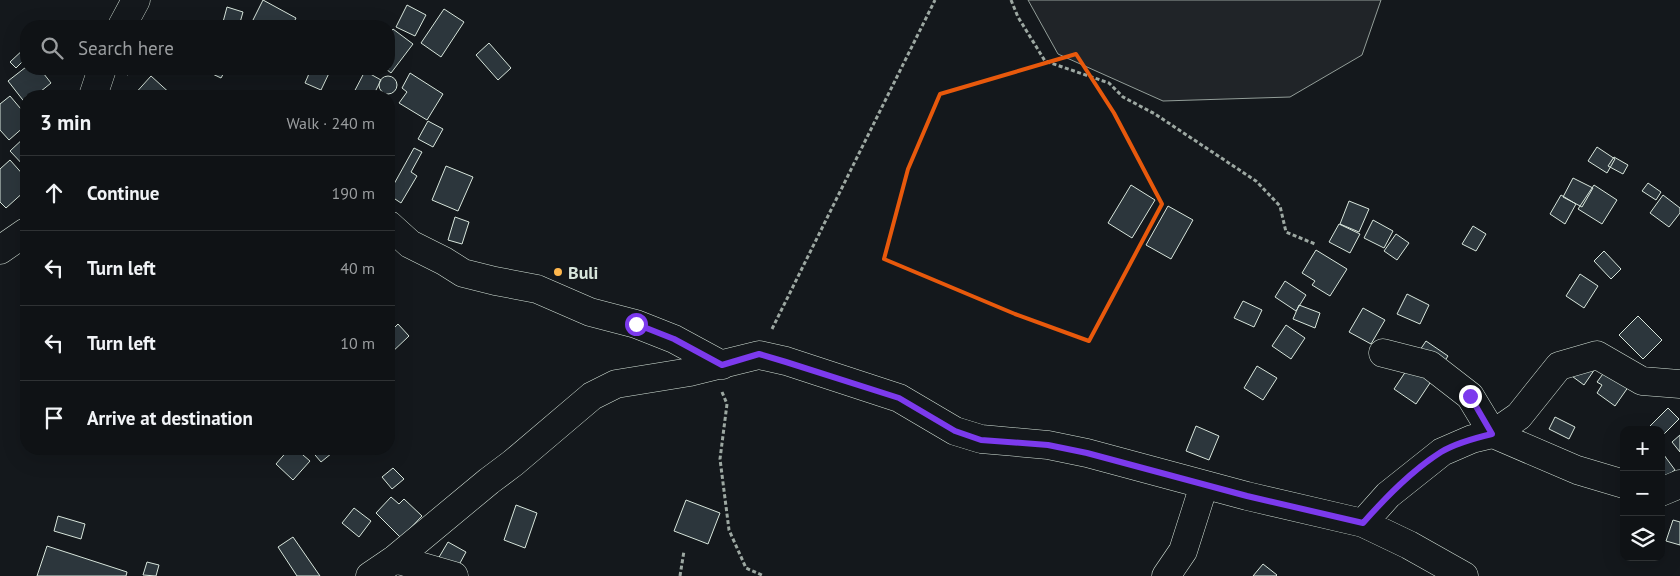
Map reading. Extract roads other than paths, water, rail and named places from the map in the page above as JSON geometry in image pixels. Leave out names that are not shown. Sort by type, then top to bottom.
[{"type":"street","points":[[125,20],[136,0]]},
{"type":"street","points":[[95,90],[100,75]]},
{"type":"street","points":[[395,230],[410,244],[464,273],[537,289],[590,312],[636,324],[674,339],[722,365]]},
{"type":"street","points":[[0,250],[20,236]]},
{"type":"street","points":[[1383,353],[1430,365],[1470,396],[1492,434],[1577,470],[1620,483]]},
{"type":"street","points":[[370,576],[394,559],[513,463],[592,396],[616,384],[690,372],[759,354],[803,366],[899,398],[955,431],[981,440],[1048,445],[1087,453],[1204,485],[1363,523],[1409,545],[1464,576]]},
{"type":"street","points":[[1363,523],[1388,495],[1442,452],[1472,439],[1492,434],[1519,416],[1558,366],[1598,354],[1642,381],[1680,384]]},
{"type":"street","points":[[1665,490],[1680,484]]},
{"type":"street","points":[[1166,576],[1183,551],[1204,485]]},
{"type":"street","points":[[394,559],[454,576]]},
{"type":"place","name":"Buli","points":[[558,272]]}]
